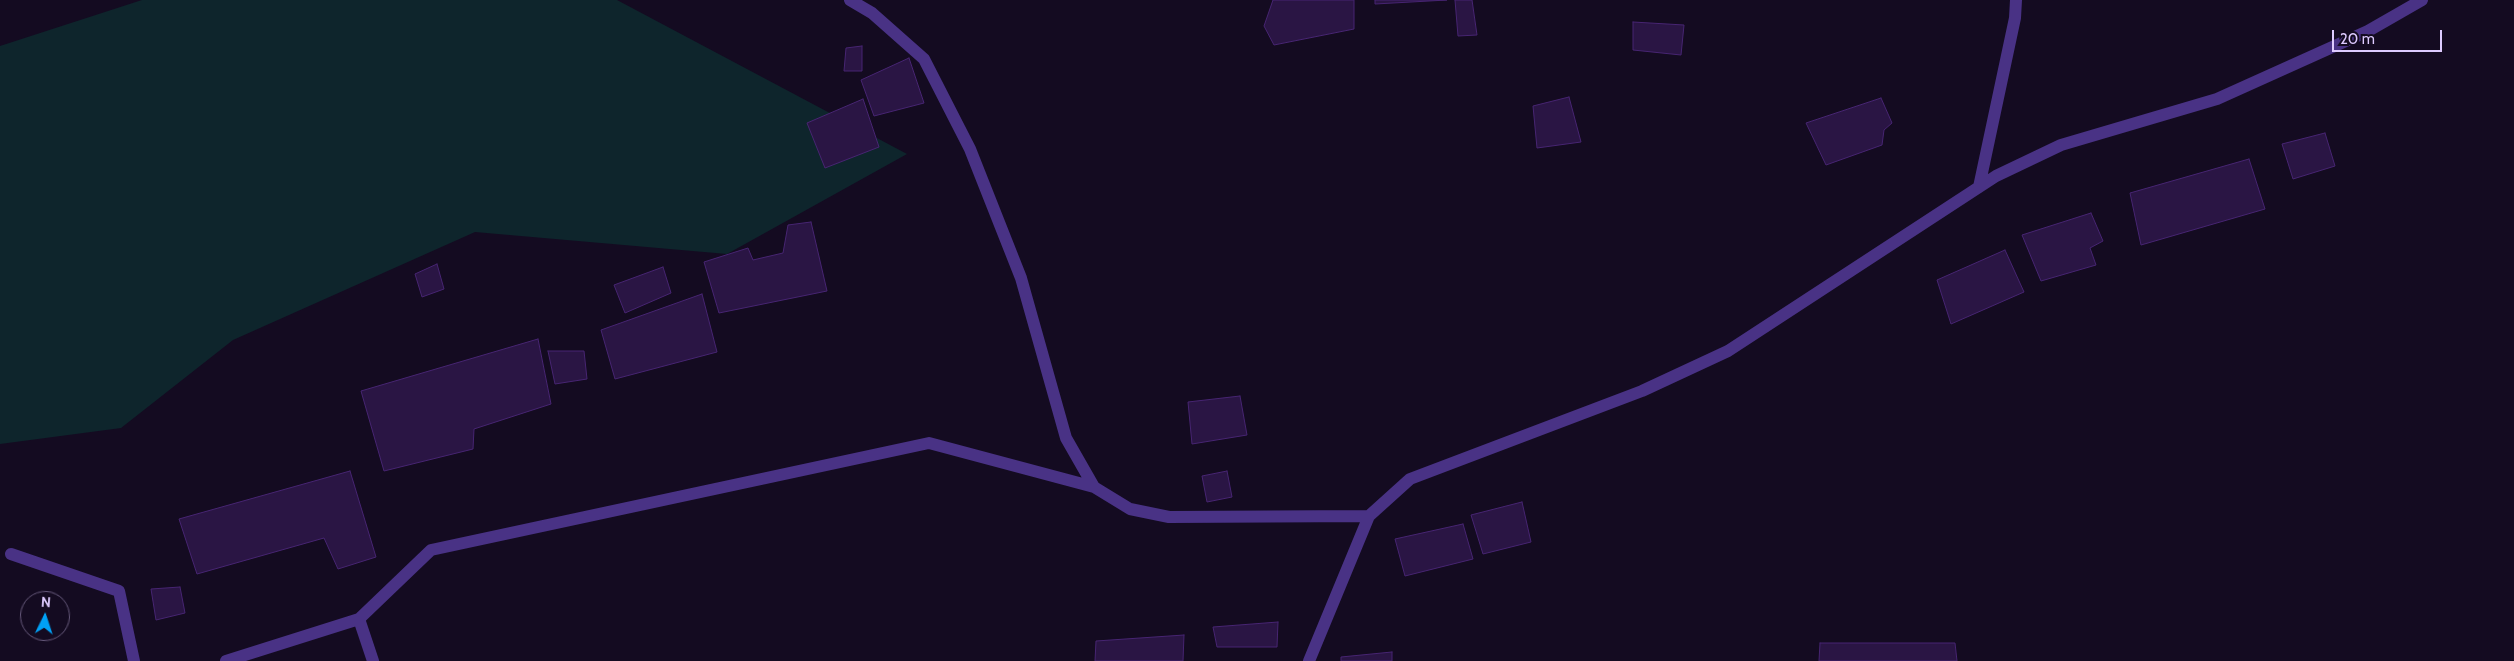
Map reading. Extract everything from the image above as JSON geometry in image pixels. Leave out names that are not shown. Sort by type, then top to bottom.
[{"type":"street","points":[[850,0],[872,13],[924,59],[970,150],[1021,278],[1066,438],[1094,487]]},
{"type":"street","points":[[1979,187],[2016,18],[2016,0]]},
{"type":"street","points":[[1310,661],[1368,516],[1410,479],[1642,391],[1728,351],[1996,176],[2061,145],[2217,99],[2368,31],[2422,0]]},
{"type":"street","points":[[226,661],[359,619],[431,550],[929,443],[1094,487],[1130,509],[1169,517],[1368,516]]},
{"type":"street","points":[[11,554],[119,591],[134,661]]},
{"type":"street","points":[[359,619],[373,661]]},
{"type":"shaded area","points":[[142,0],[617,0],[907,154],[727,254],[475,232],[233,340],[121,428],[0,444],[0,46]]},
{"type":"building","points":[[1273,0],[1354,0],[1354,29],[1274,45],[1264,26]]},
{"type":"building","points":[[1375,0],[1447,0],[1375,4]]},
{"type":"building","points":[[1455,0],[1472,0],[1477,35],[1458,36]]},
{"type":"building","points":[[1633,22],[1684,25],[1681,55],[1633,50]]},
{"type":"building","points":[[862,46],[862,71],[844,71],[846,48]]},
{"type":"building","points":[[909,58],[924,103],[874,116],[861,80]]},
{"type":"building","points":[[1569,97],[1581,142],[1537,148],[1533,106]]},
{"type":"building","points":[[1881,98],[1892,123],[1884,130],[1882,145],[1826,165],[1806,123]]},
{"type":"building","points":[[863,99],[879,147],[825,168],[807,123]]},
{"type":"building","points":[[2325,133],[2335,166],[2293,179],[2282,144]]},
{"type":"building","points":[[2249,159],[2265,209],[2141,245],[2130,193]]},
{"type":"building","points":[[2091,213],[2103,241],[2090,248],[2096,265],[2041,281],[2022,235]]},
{"type":"building","points":[[811,222],[827,291],[719,313],[704,262],[748,248],[753,260],[783,253],[788,225]]},
{"type":"building","points":[[2005,250],[2024,292],[1951,324],[1937,280]]},
{"type":"building","points":[[437,264],[444,289],[422,297],[415,274]]},
{"type":"building","points":[[663,267],[671,293],[625,313],[614,285]]},
{"type":"building","points":[[702,294],[717,352],[615,379],[601,330]]},
{"type":"building","points":[[538,339],[551,404],[474,429],[473,449],[384,471],[361,391]]},
{"type":"building","points":[[548,351],[584,351],[587,379],[555,384]]},
{"type":"building","points":[[1240,396],[1247,435],[1192,444],[1188,402]]},
{"type":"building","points":[[350,471],[376,557],[338,569],[324,538],[197,574],[179,519]]},
{"type":"building","points":[[1227,471],[1232,497],[1207,502],[1202,476]]},
{"type":"building","points":[[1522,502],[1531,542],[1483,554],[1471,515]]},
{"type":"building","points":[[1463,524],[1473,559],[1405,576],[1395,539]]},
{"type":"building","points":[[180,587],[185,613],[156,620],[151,589]]},
{"type":"building","points":[[1278,622],[1277,647],[1217,647],[1213,627]]},
{"type":"building","points":[[1184,635],[1183,661],[1095,661],[1096,641]]},
{"type":"building","points":[[1820,643],[1955,643],[1957,661],[1819,661]]},
{"type":"building","points":[[1392,652],[1392,661],[1341,661],[1341,657]]}]
